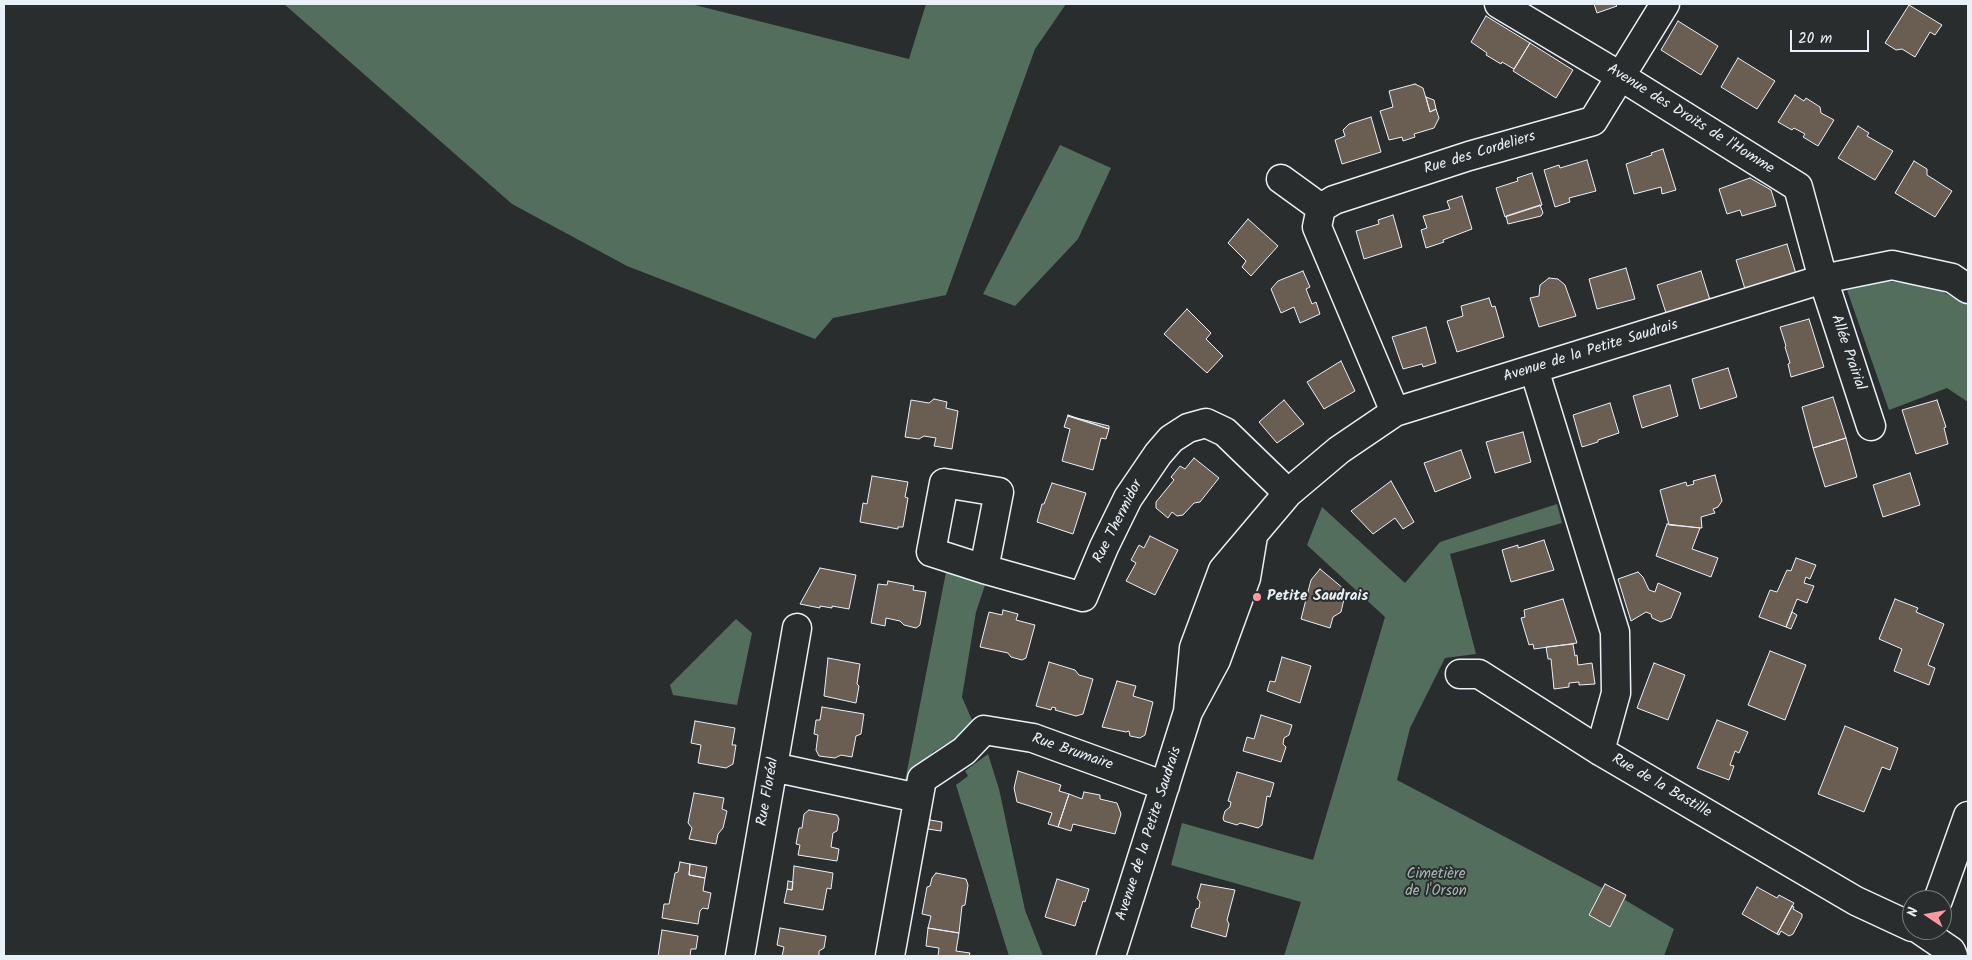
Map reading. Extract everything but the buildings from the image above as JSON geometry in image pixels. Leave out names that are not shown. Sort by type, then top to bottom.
[{"type":"street","name":"Avenue des Droits de l'Homme","points":[[1499,4],[1620,76],[1798,188],[1823,280]]},
{"type":"street","name":"Rue des Cordeliers","points":[[1321,208],[1334,200],[1469,156],[1593,121],[1665,4]]},
{"type":"street","points":[[1281,179],[1321,208],[1317,227],[1396,412]]},
{"type":"street","name":"Avenue de la Petite Saudrais","points":[[1111,956],[1188,712],[1216,660],[1246,578],[1253,535],[1288,493],[1339,450],[1396,412],[1823,280],[1892,265],[1952,278],[1968,289]]},
{"type":"street","name":"Allée Prairial","points":[[1823,280],[1871,426]]},
{"type":"street","name":"Rue de la Bastille","points":[[1534,369],[1614,632],[1616,693],[1600,751],[1856,901],[1902,922]]},
{"type":"street","name":"Rue Thermidor","points":[[984,569],[1083,597],[1104,547],[1128,498],[1158,454],[1171,439],[1188,428],[1206,423],[1225,432],[1288,493]]},
{"type":"street","name":"Rue Floréal","points":[[740,956],[798,628]]},
{"type":"street","points":[[1460,674],[1478,674],[1600,751]]},
{"type":"street","name":"Rue Brumaire","points":[[890,956],[922,779],[964,751],[984,730],[1033,738],[1165,786]]},
{"type":"street","points":[[773,767],[918,798]]},
{"type":"street","points":[[1942,890],[1968,816]]},
{"type":"street","name":"Rue de la Bastille","points":[[1935,940],[1951,951],[1953,956]]},
{"type":"green space","points":[[284,4],[691,4],[909,59],[926,4],[1066,4],[1035,49],[946,295],[833,318],[815,339],[627,266],[512,204]]},
{"type":"green space","points":[[1060,145],[1111,168],[1078,239],[1015,306],[983,294]]},
{"type":"green space","points":[[1888,281],[1933,287],[1968,305],[1968,402],[1947,388],[1889,410],[1847,290]]},
{"type":"green space","name":"Cimetière de l'Orson","points":[[1557,504],[1562,523],[1450,554],[1476,654],[1445,658],[1410,728],[1397,780],[1602,888],[1605,884],[1626,895],[1625,900],[1674,929],[1664,956],[1284,956],[1301,902],[1171,865],[1182,823],[1313,860],[1385,617],[1307,545],[1322,507],[1405,583],[1440,542]]},
{"type":"green space","points":[[947,567],[987,579],[976,612],[962,697],[975,727],[933,752],[905,781]]},
{"type":"green space","points":[[736,619],[752,633],[737,705],[673,695],[670,685]]},
{"type":"green space","points":[[988,754],[999,789],[1025,910],[1043,956],[1009,956],[956,785],[968,776],[965,771]]},
{"type":"place","name":"Petite Saudrais","points":[[1257,597]]}]
